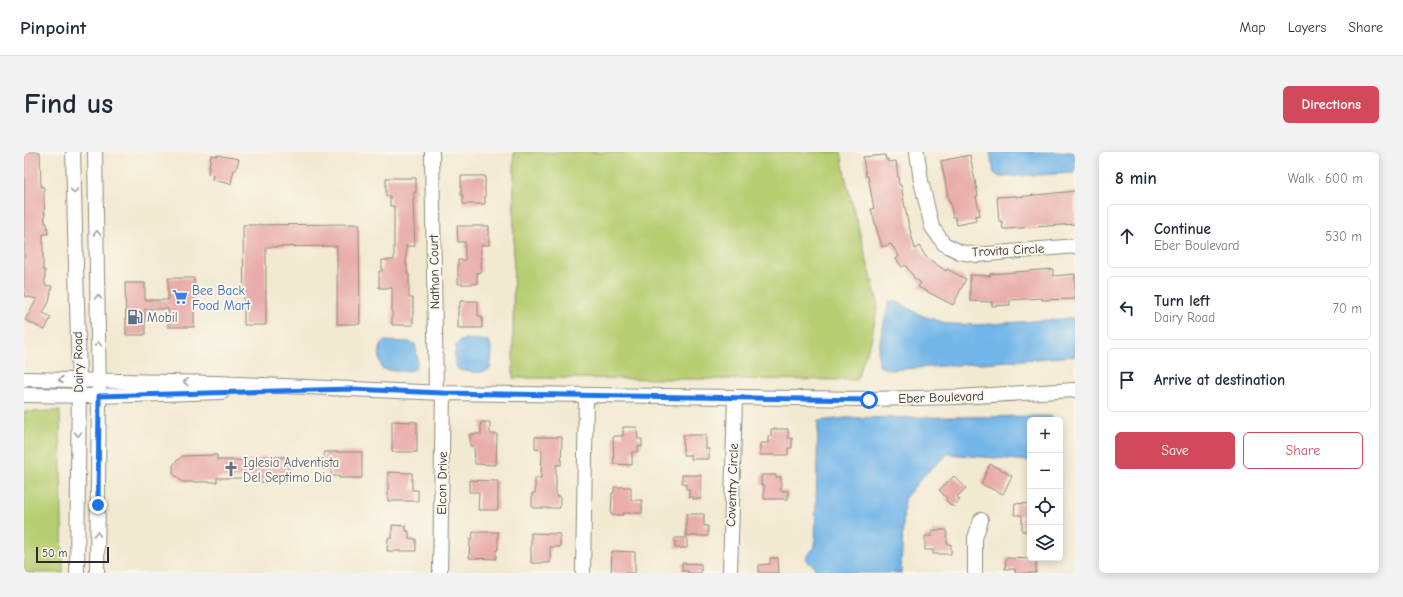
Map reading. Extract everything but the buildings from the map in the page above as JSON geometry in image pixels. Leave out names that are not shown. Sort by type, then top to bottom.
[{"type":"street","name":"Dairy Road","points":[[73,152],[79,380],[77,573]]},
{"type":"street","name":"Dairy Road","points":[[95,152],[99,396],[97,573]]},
{"type":"street","name":"Nathan Court","points":[[432,152],[440,393]]},
{"type":"street","name":"Trovita Circle","points":[[918,152],[921,181],[932,227],[944,244],[960,252],[977,255],[1075,246]]},
{"type":"street","name":"Eber Boulevard","points":[[24,379],[216,382],[440,393],[869,400],[958,397],[1075,390]]},
{"type":"street","name":"Eber Boulevard","points":[[24,396],[99,396],[351,389]]},
{"type":"street","name":"Elcon Drive","points":[[440,393],[440,573]]},
{"type":"street","points":[[583,573],[586,395]]},
{"type":"street","name":"Coventry Circle","points":[[730,573],[735,397]]},
{"type":"street","points":[[975,573],[975,538],[981,520]]},
{"type":"green space","points":[[514,152],[841,152],[845,176],[878,303],[871,341],[857,380],[513,378]]},
{"type":"green space","points":[[60,411],[63,573],[24,573],[24,412]]},
{"type":"water","points":[[990,152],[1075,152],[1075,173],[1000,177],[994,173]]},
{"type":"water","points":[[889,301],[895,301],[923,316],[949,324],[979,325],[1075,318],[1075,356],[890,370],[879,366],[878,351]]},
{"type":"water","points":[[465,339],[489,341],[492,352],[490,369],[483,372],[475,372],[459,370],[457,368],[454,358],[456,345]]},
{"type":"water","points":[[384,341],[409,342],[415,344],[417,358],[416,367],[406,371],[382,369],[380,354]]},
{"type":"water","points":[[1050,416],[1052,417],[1027,417],[1027,461],[948,454],[924,475],[904,499],[901,573],[816,573],[814,566],[806,560],[807,555],[815,547],[818,421],[846,418]]},
{"type":"place","name":"Bee Back Food Mart","points":[[180,297]]},
{"type":"place","name":"Mobil","points":[[135,317]]},
{"type":"place","name":"Iglesia Adventista Del Septimo Dia","points":[[231,469]]},
{"type":"route","points":[[98,505],[99,396],[351,389],[443,393],[869,400]]}]
